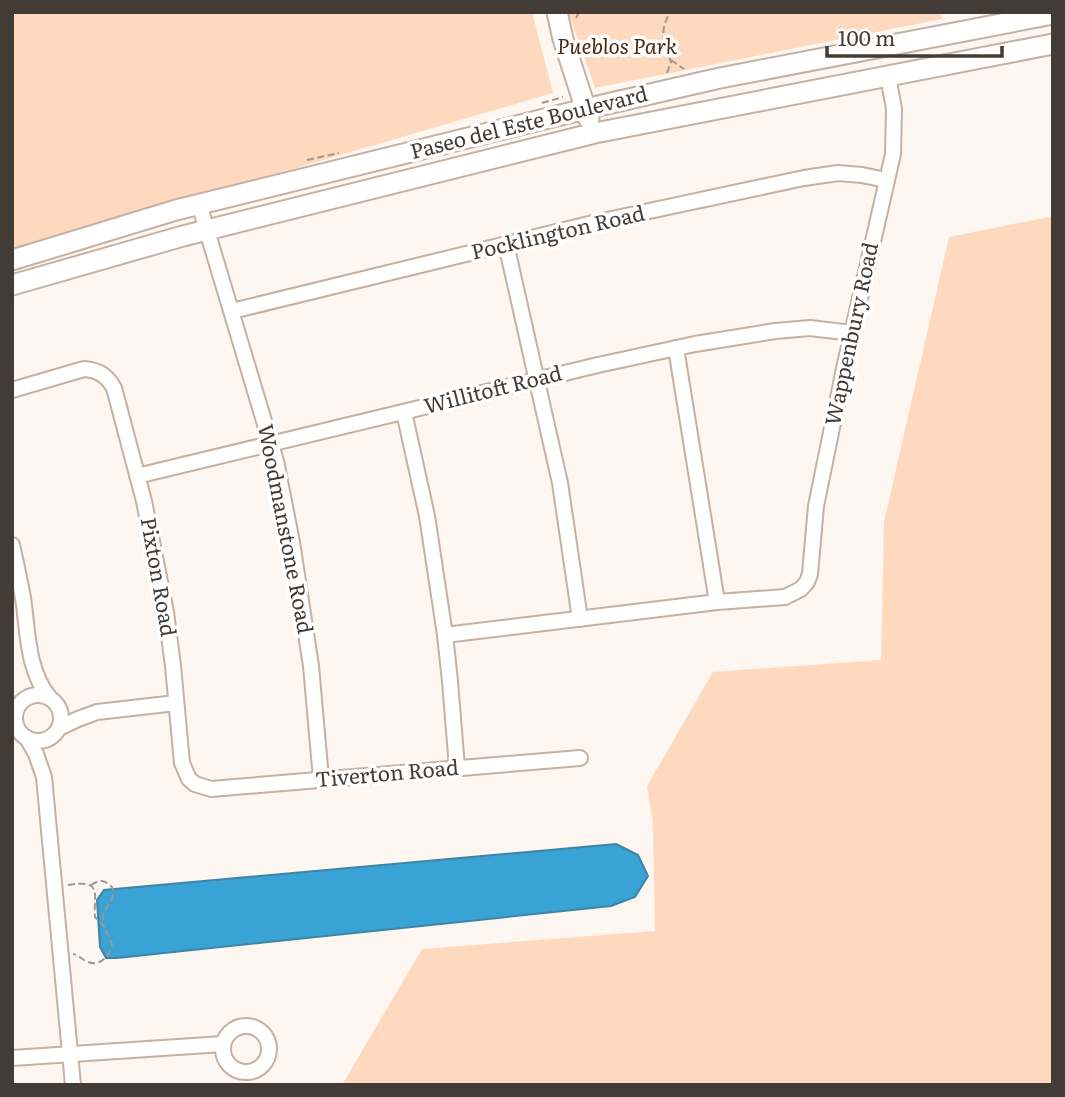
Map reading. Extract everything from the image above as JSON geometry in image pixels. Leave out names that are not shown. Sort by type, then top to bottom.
[{"type":"main road","points":[[556,12],[585,109],[595,133]]},
{"type":"main road","name":"Paseo del Este Boulevard","points":[[12,260],[200,204],[585,109],[720,78],[1053,14]]},
{"type":"main road","name":"Paseo del Este Boulevard","points":[[12,285],[208,230],[595,133],[1053,44]]},
{"type":"street","name":"Wappenbury Road","points":[[717,602],[785,597],[801,589],[810,574],[816,506],[892,154],[894,109],[888,76]]},
{"type":"street","name":"Pocklington Road","points":[[232,311],[593,223],[804,178],[838,173],[886,180]]},
{"type":"street","name":"Woodmanstone Road","points":[[200,204],[276,461],[292,541],[309,652],[321,779]]},
{"type":"street","points":[[506,244],[560,483],[580,619]]},
{"type":"street","name":"Willitoft Road","points":[[137,476],[676,348],[775,331],[810,328],[852,333]]},
{"type":"street","points":[[445,635],[717,602],[676,348]]},
{"type":"street","name":"Pixton Road","points":[[12,390],[84,369],[103,374],[114,388],[144,500],[166,612],[182,763],[189,779],[195,784]]},
{"type":"street","points":[[404,412],[427,516],[445,635],[457,768]]},
{"type":"street","points":[[12,545],[30,657],[28,681],[15,718],[20,734],[36,754],[44,777],[73,1085]]},
{"type":"street","points":[[30,657],[41,687],[61,716],[48,751],[44,777]]},
{"type":"street","points":[[18,705],[36,695],[97,712]]},
{"type":"street","points":[[20,734],[40,741],[78,719],[97,712],[176,703]]},
{"type":"street","name":"Tiverton Road","points":[[195,784],[211,789],[580,758]]},
{"type":"street","points":[[12,1058],[223,1044]]},
{"type":"path","points":[[576,18],[579,12]]},
{"type":"path","points":[[665,77],[670,59],[665,47],[663,28],[670,12]]},
{"type":"path","points":[[670,59],[687,72]]},
{"type":"path","points":[[90,885],[98,881],[105,882],[113,891],[112,901],[104,913],[103,925]]},
{"type":"path","points":[[66,885],[90,885],[96,893],[95,917],[103,925],[112,943],[110,953],[99,962],[90,963],[77,954],[72,954]]},
{"type":"green space","points":[[12,12],[532,12],[553,93],[12,251]]},
{"type":"green space","name":"Pueblos Park","points":[[568,12],[940,12],[942,19],[595,88]]},
{"type":"green space","points":[[1053,216],[1053,1085],[342,1085],[422,949],[655,931],[653,823],[647,786],[713,672],[881,660],[884,522],[949,237]]},
{"type":"water","points":[[616,844],[638,855],[648,876],[635,897],[611,906],[117,958],[106,958],[100,947],[97,900],[104,890]]}]
